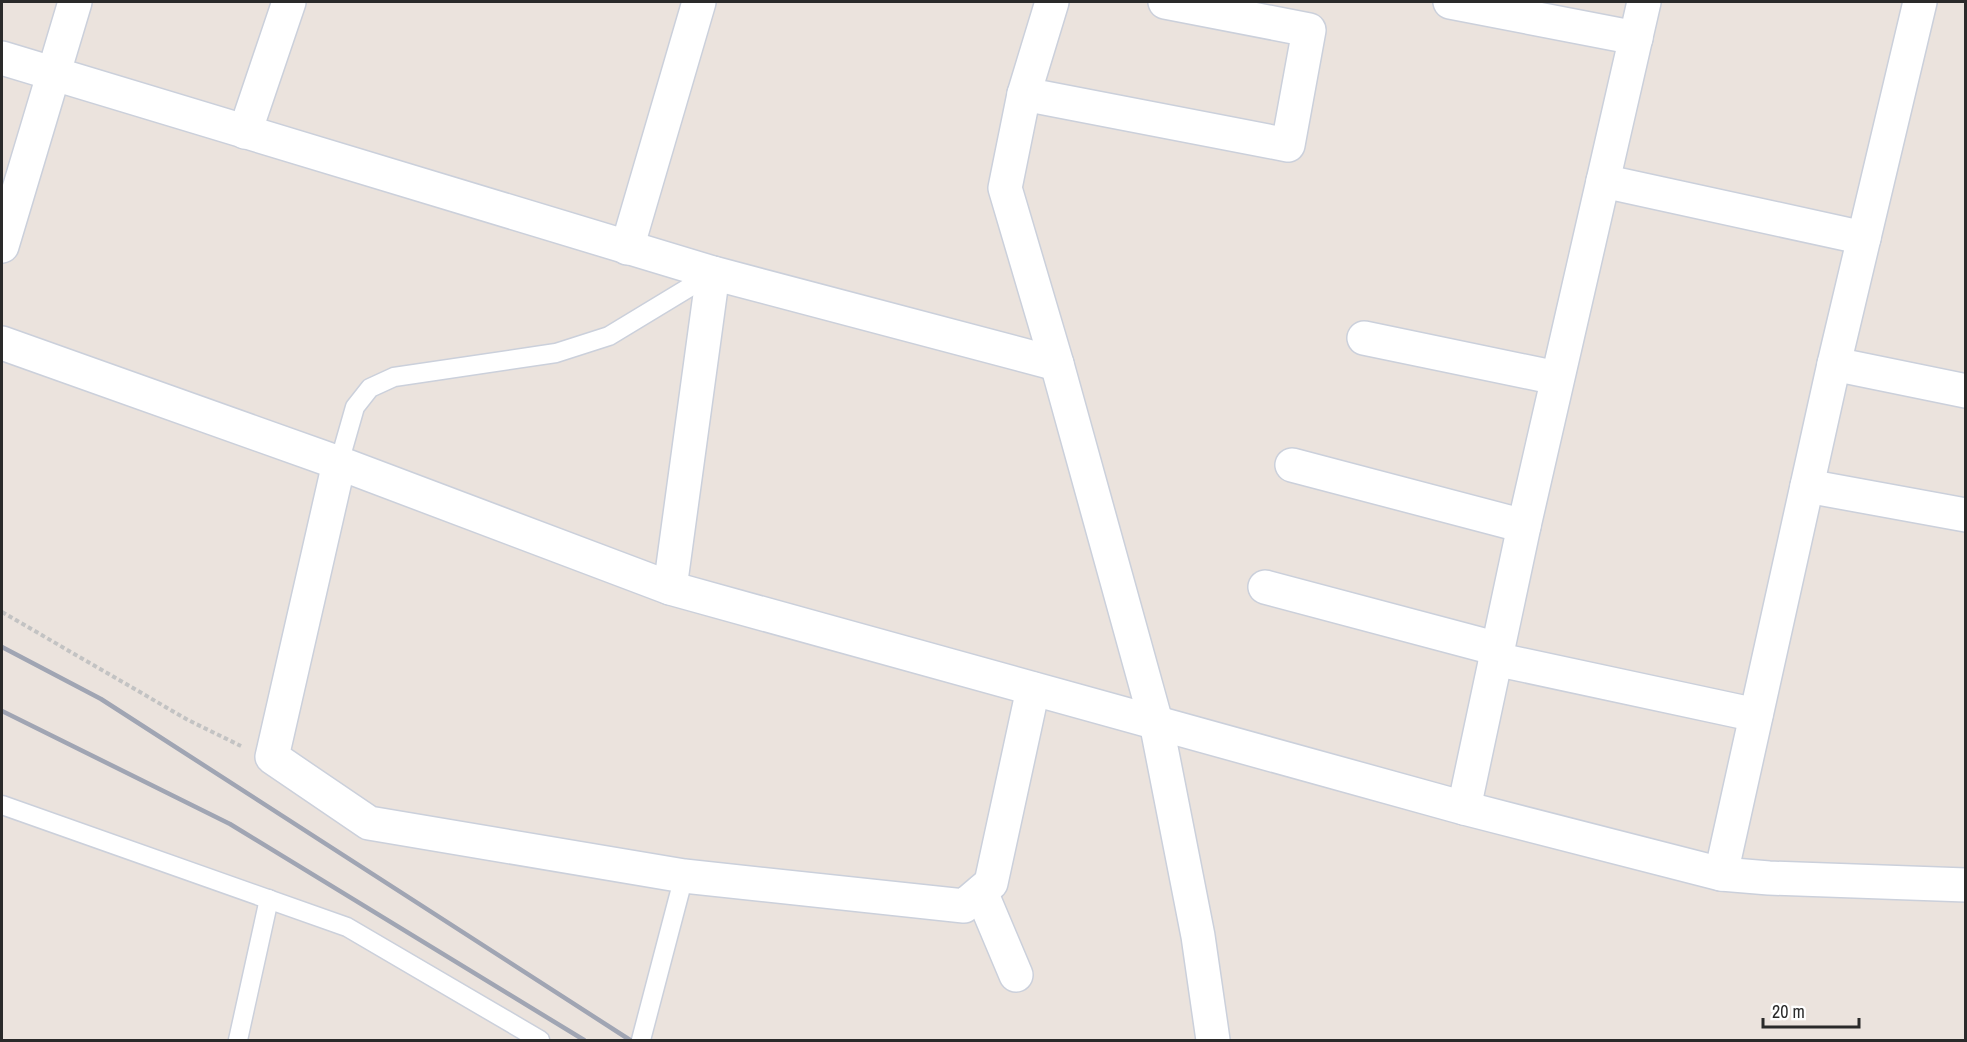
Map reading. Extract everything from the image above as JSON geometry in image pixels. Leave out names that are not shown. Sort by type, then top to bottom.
[{"type":"street","points":[[2,246],[75,2]]},
{"type":"street","points":[[245,132],[289,2]]},
{"type":"street","points":[[627,248],[699,2]]},
{"type":"street","points":[[1052,2],[1024,94],[1005,188],[1057,364],[1156,722],[1198,936],[1213,1041]]},
{"type":"street","points":[[1024,94],[1288,145],[1309,30],[1165,2]]},
{"type":"street","points":[[1450,2],[1636,38]]},
{"type":"street","points":[[1464,808],[1557,378],[1644,2]]},
{"type":"street","points":[[1721,874],[1834,364],[1920,2]]},
{"type":"street","points":[[2,58],[712,273],[1057,364]]},
{"type":"street","points":[[1603,181],[1864,238]]},
{"type":"street","points":[[670,588],[712,273]]},
{"type":"street","points":[[1364,338],[1557,378]]},
{"type":"street","points":[[2,343],[339,463],[670,588],[1033,689],[1464,808],[1721,874],[1769,878],[1965,885]]},
{"type":"street","points":[[1834,364],[1965,391]]},
{"type":"street","points":[[339,463],[272,757],[369,823],[684,876],[964,906],[991,883],[1033,689]]},
{"type":"street","points":[[1292,465],[1524,526]]},
{"type":"street","points":[[1807,486],[1965,515]]},
{"type":"street","points":[[1265,587],[1496,654],[1756,715]]},
{"type":"street","points":[[981,892],[1016,975]]},
{"type":"lane","points":[[339,463],[355,407],[370,388],[394,377],[556,352],[609,336],[712,273]]},
{"type":"lane","points":[[2,805],[347,927],[540,1041]]},
{"type":"lane","points":[[641,1041],[684,876]]},
{"type":"lane","points":[[238,1041],[269,899]]},
{"type":"path","points":[[2,612],[188,720],[266,757],[272,757]]},
{"type":"railway","points":[[2,647],[101,699],[630,1040]]},
{"type":"railway","points":[[2,711],[230,824],[584,1040]]}]
